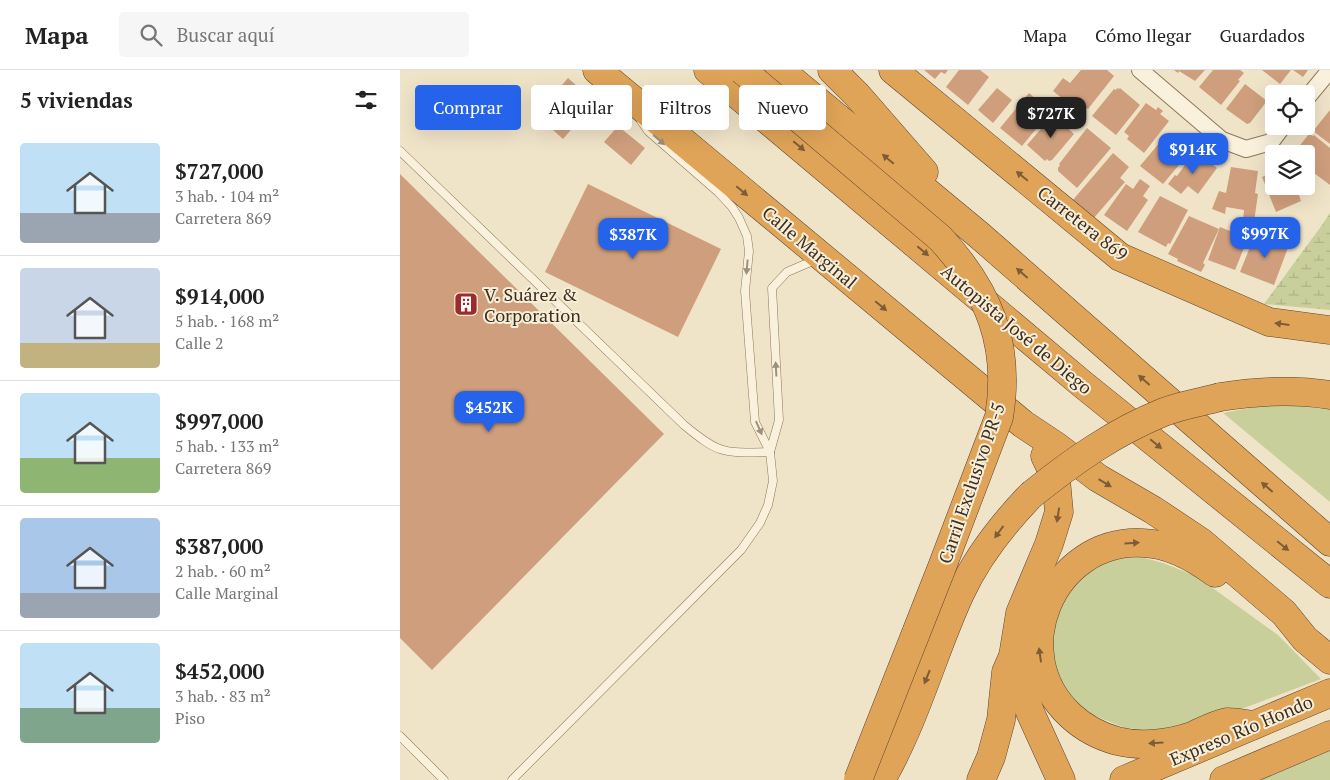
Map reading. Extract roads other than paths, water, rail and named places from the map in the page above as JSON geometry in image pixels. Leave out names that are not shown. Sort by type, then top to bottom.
[{"type":"highway","name":"Calle Marginal","points":[[597,70],[615,85]]},
{"type":"highway","name":"Autopista José de Diego","points":[[708,70],[1081,383],[1327,581]]},
{"type":"highway","name":"Carril Exclusivo PR-5","points":[[742,70],[940,238],[963,264],[976,284],[998,336],[1002,364],[1002,395],[998,417],[942,567],[858,780]]},
{"type":"highway","points":[[780,70],[979,235],[1330,542]]},
{"type":"highway","points":[[832,70],[857,95],[979,235]]},
{"type":"highway","name":"Carretera 869","points":[[893,70],[1120,256],[1269,322],[1330,330]]},
{"type":"highway","name":"Calle Marginal","points":[[632,99],[1023,424]]},
{"type":"highway","points":[[881,780],[895,753],[960,594],[997,534],[1031,496],[1070,464],[1112,437],[1165,412],[1220,397],[1252,392],[1277,391],[1330,395]]},
{"type":"highway","points":[[1023,424],[1098,478],[1153,510],[1201,542],[1284,613],[1305,639],[1330,660]]},
{"type":"highway","points":[[981,780],[997,736],[1002,713],[1006,672],[1013,656],[1024,598],[1046,553],[1059,512],[1056,479],[1045,455],[1023,424]]},
{"type":"highway","points":[[1254,725],[1227,722],[1185,738],[1148,744],[1130,744],[1116,741],[1090,730],[1071,716],[1056,700],[1048,686],[1043,671],[1039,645],[1040,630],[1043,615],[1053,592],[1072,568],[1093,554],[1117,545],[1130,543],[1158,545],[1176,550],[1202,564],[1276,623],[1305,639]]},
{"type":"highway","points":[[1013,656],[1030,712],[1062,780]]},
{"type":"highway","name":"Expreso Río Hondo","points":[[1124,780],[1330,693]]},
{"type":"highway","points":[[1224,780],[1330,735]]},
{"type":"street","points":[[1140,70],[1222,140],[1246,149],[1271,142],[1277,135]]},
{"type":"street","points":[[1315,88],[1330,70]]},
{"type":"lane","points":[[512,780],[741,550],[760,522],[768,505],[773,481],[770,452],[755,422],[745,291],[748,252],[747,236],[732,207],[718,192],[648,131],[632,107]]},
{"type":"lane","points":[[400,151],[684,425],[705,443],[717,450],[728,452],[770,452]]},
{"type":"lane","points":[[770,452],[779,420],[772,288],[787,272],[822,257]]},
{"type":"lane","points":[[400,736],[444,780]]},
{"type":"place","name":"V. Suárez & Corporation","points":[[466,304]]}]
